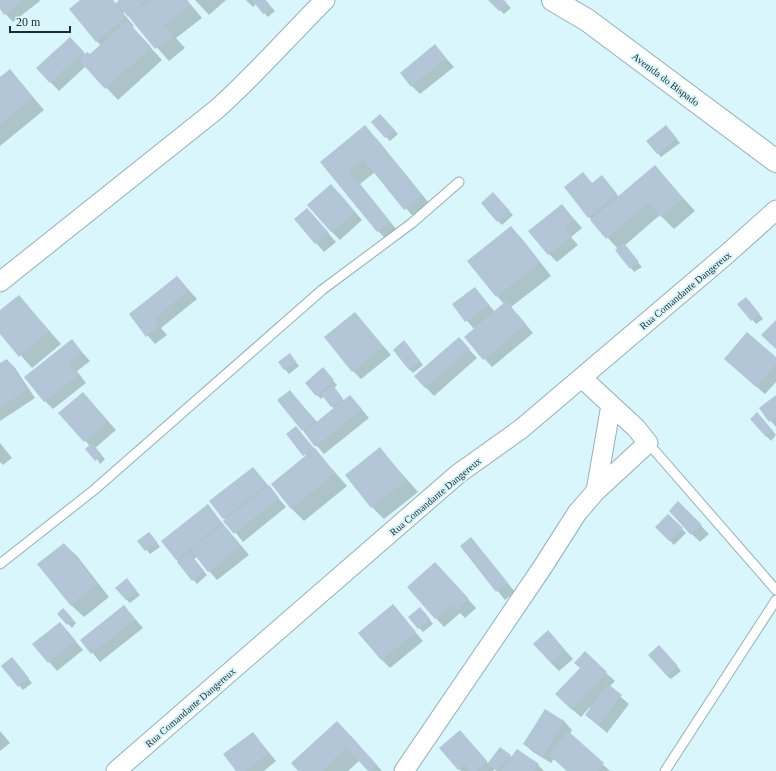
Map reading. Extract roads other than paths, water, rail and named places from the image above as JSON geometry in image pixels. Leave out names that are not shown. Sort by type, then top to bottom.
[{"type":"main road","name":"Avenida do Bispado","points":[[553,0],[587,20],[776,161]]},
{"type":"street","points":[[0,282],[243,86],[270,55],[325,0]]},
{"type":"street","name":"Rua Comandante Dangereux","points":[[116,771],[458,474],[521,429],[776,210]]},
{"type":"street","points":[[404,771],[577,513],[596,490],[648,443],[636,428],[582,378]]},
{"type":"street","points":[[596,490],[611,405]]},
{"type":"lane","points":[[0,564],[94,490],[322,290],[412,223],[459,182]]},
{"type":"lane","points":[[648,443],[776,590]]},
{"type":"lane","points":[[665,771],[776,600]]}]
